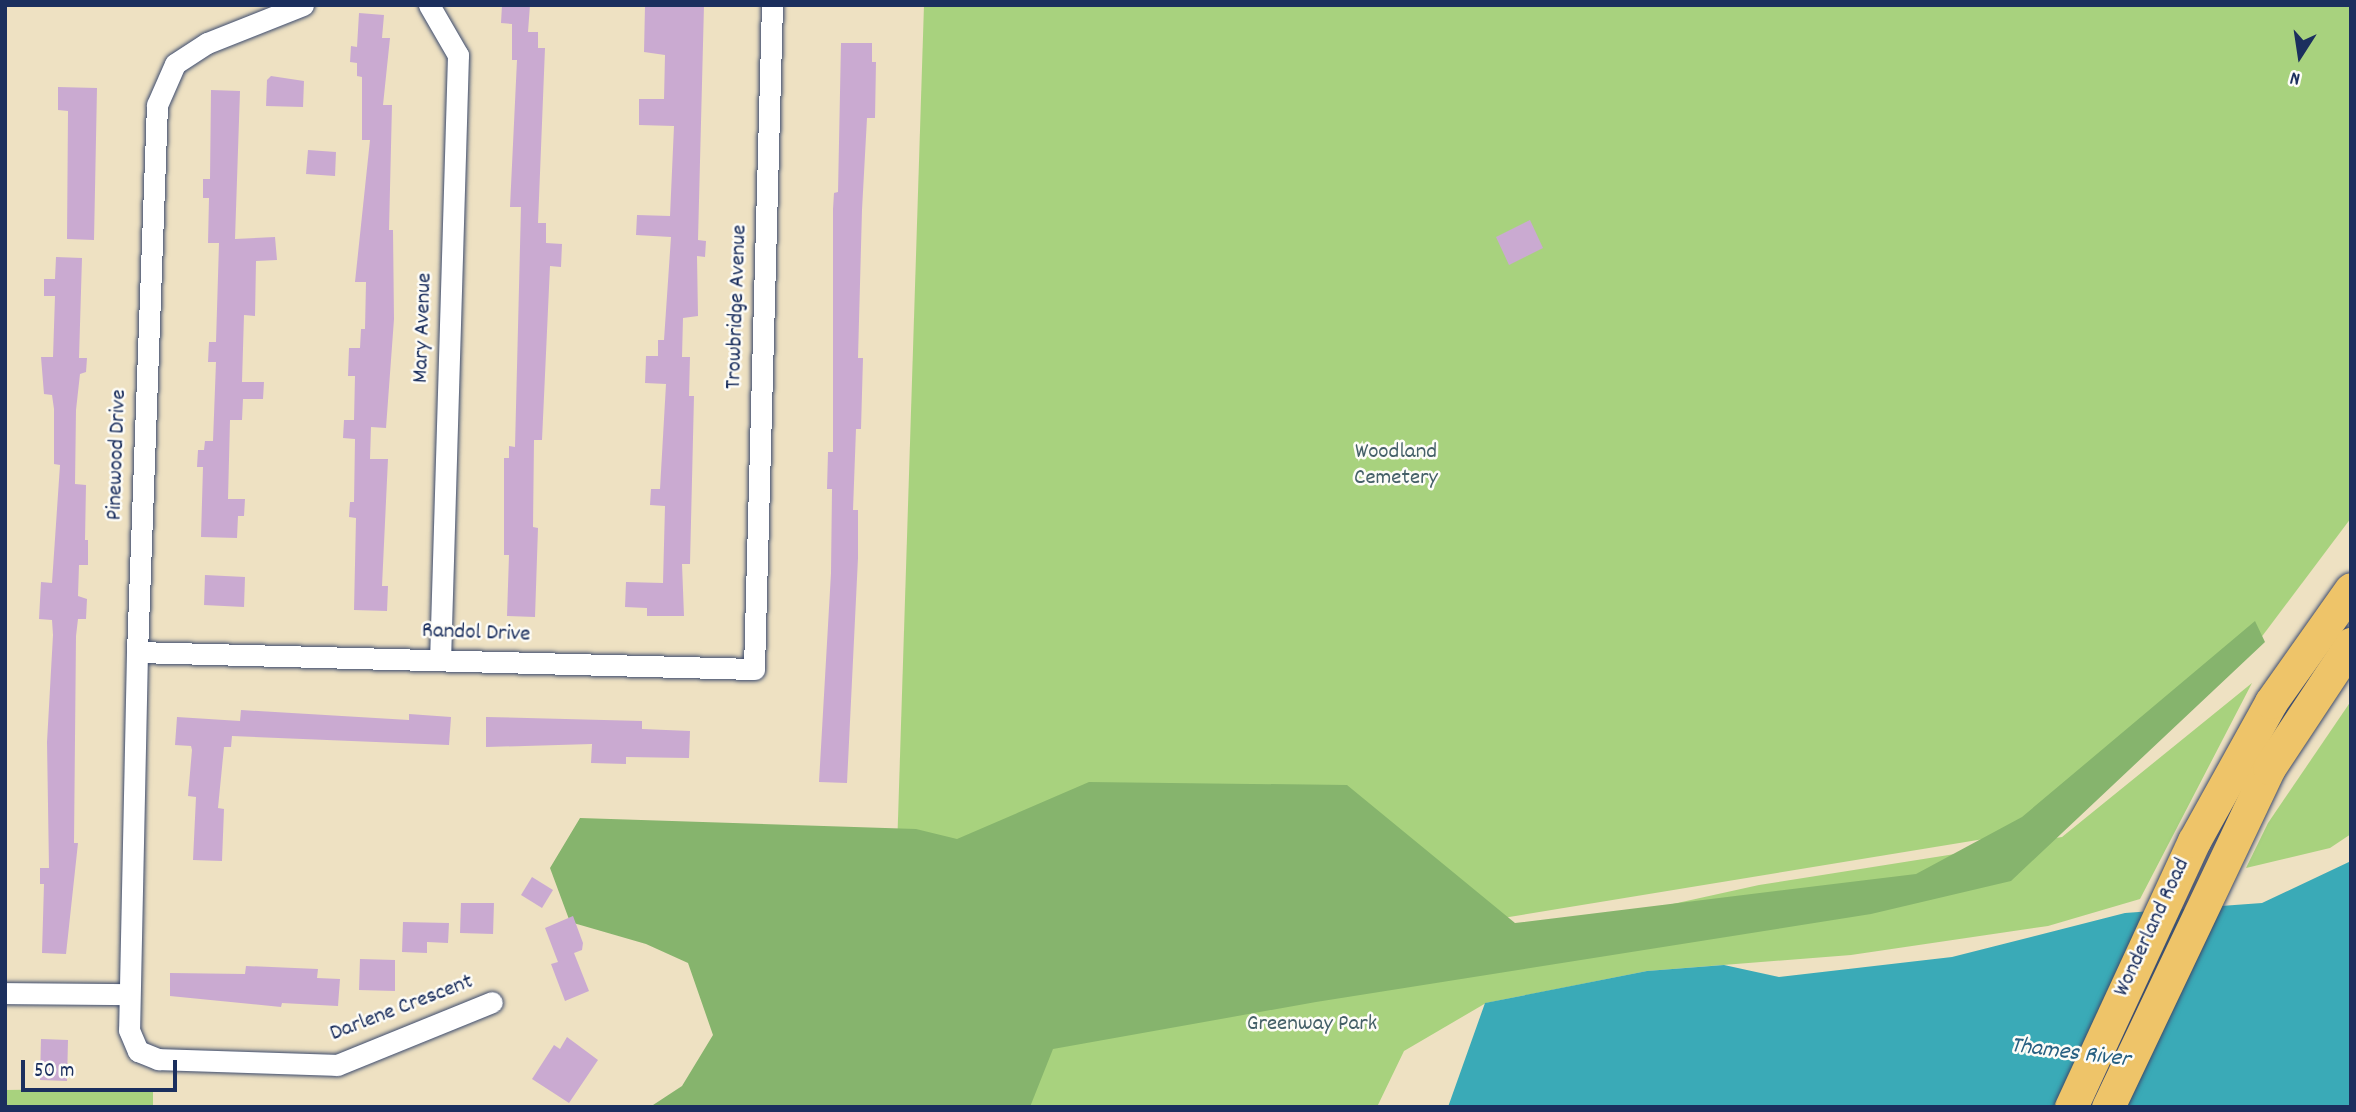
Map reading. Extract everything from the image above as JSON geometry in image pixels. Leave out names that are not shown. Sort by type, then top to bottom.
[{"type":"main road","points":[[2255,760],[2271,702],[2351,589]]},
{"type":"main road","points":[[2255,760],[2351,644]]},
{"type":"main road","name":"Wonderland Road","points":[[2071,1107],[2160,910],[2255,760]]},
{"type":"main road","name":"Wonderland Road","points":[[2109,1107],[2255,760]]},
{"type":"street","name":"Pinewood Drive","points":[[128,994],[136,652],[157,105],[175,64],[207,43],[303,5]]},
{"type":"street","name":"Mary Avenue","points":[[429,5],[458,55],[440,660]]},
{"type":"street","name":"Trowbridge Avenue","points":[[756,609],[772,5]]},
{"type":"street","name":"Randol Drive","points":[[136,652],[754,669],[756,609]]},
{"type":"street","points":[[5,993],[128,994]]},
{"type":"street","name":"Darlene Crescent","points":[[128,994],[129,1030],[138,1051],[158,1059],[337,1065],[492,1002]]},
{"type":"green space","name":"Woodland Cemetery","points":[[924,5],[2351,5],[2351,518],[2245,659],[2063,826],[1442,928],[895,913]]},
{"type":"green space","points":[[2255,621],[2265,642],[2011,881],[1871,914],[1316,1002],[1053,1049],[1030,1107],[650,1107],[682,1086],[713,1035],[688,963],[646,944],[570,922],[550,868],[580,818],[916,829],[957,839],[1089,782],[1347,785],[1515,923],[1916,874],[2022,817]]},
{"type":"green space","name":"Greenway Park","points":[[2252,683],[2140,899],[2048,926],[1851,955],[1647,971],[1486,1003],[1404,1051],[1377,1107],[750,1107],[1759,885],[2062,837]]},
{"type":"green space","points":[[2351,701],[2351,834],[2330,848],[2246,868],[2268,823]]},
{"type":"green space","points":[[153,1088],[153,1107],[5,1107],[5,1090]]},
{"type":"water","name":"Thames River","points":[[2351,861],[2351,1107],[1448,1107],[1485,1003],[1647,971],[1724,965],[1779,977],[1952,957],[2125,913],[2262,903]]},
{"type":"building","points":[[502,5],[530,5],[528,32],[538,32],[538,48],[545,48],[538,223],[546,223],[546,243],[562,244],[561,267],[550,266],[542,440],[534,440],[533,527],[538,528],[535,617],[507,616],[509,555],[504,555],[504,458],[509,458],[509,446],[515,447],[521,207],[510,207],[517,60],[512,60],[512,24],[501,23]]},
{"type":"building","points":[[704,5],[698,240],[706,241],[705,257],[697,256],[698,316],[683,318],[682,357],[690,357],[689,396],[694,396],[690,564],[682,564],[684,616],[647,616],[647,608],[625,607],[626,582],[663,583],[665,506],[650,505],[651,489],[660,489],[666,384],[645,383],[646,356],[658,356],[658,340],[664,340],[671,237],[636,235],[637,215],[670,216],[674,126],[639,125],[639,99],[664,99],[665,55],[644,52],[645,6]]},
{"type":"building","points":[[359,13],[384,15],[382,38],[390,38],[383,105],[392,105],[389,230],[393,230],[394,319],[386,428],[371,427],[370,459],[388,459],[382,586],[388,586],[387,611],[354,610],[356,518],[349,517],[350,502],[354,502],[355,439],[343,438],[344,420],[354,420],[355,376],[348,376],[349,348],[360,348],[361,329],[365,329],[366,282],[355,282],[370,140],[362,140],[362,77],[357,76],[357,63],[350,62],[351,46],[357,47]]},
{"type":"building","points":[[841,43],[872,43],[872,62],[876,62],[875,118],[867,118],[862,210],[858,358],[863,358],[861,429],[856,429],[853,510],[858,510],[858,558],[847,783],[819,782],[831,573],[832,489],[827,489],[828,452],[833,452],[833,209],[834,193],[838,192]]},
{"type":"building","points":[[271,76],[304,81],[303,107],[266,106],[267,80]]},
{"type":"building","points":[[58,87],[97,88],[94,240],[67,239],[68,111],[58,110]]},
{"type":"building","points":[[211,90],[240,91],[235,239],[275,237],[277,260],[256,261],[255,316],[244,315],[242,382],[264,382],[263,399],[243,399],[242,420],[230,420],[228,499],[245,499],[244,516],[238,516],[237,538],[201,537],[203,467],[197,467],[198,450],[204,450],[205,441],[213,441],[216,362],[208,362],[209,342],[216,342],[219,243],[208,243],[209,198],[203,198],[203,179],[210,179]]},
{"type":"building","points":[[308,150],[336,152],[335,176],[306,174]]},
{"type":"building","points":[[1530,220],[1543,248],[1509,265],[1496,237]]},
{"type":"building","points":[[56,257],[82,258],[79,358],[87,358],[86,372],[80,374],[76,410],[75,484],[86,485],[85,540],[88,540],[88,565],[79,565],[78,596],[87,599],[86,619],[78,619],[76,636],[74,843],[78,843],[66,954],[42,953],[44,884],[40,884],[40,868],[49,868],[47,742],[53,635],[52,620],[39,619],[41,582],[52,583],[60,465],[54,464],[54,409],[52,395],[44,394],[41,357],[53,357],[55,296],[44,296],[44,279],[55,279]]},
{"type":"building","points":[[205,575],[245,577],[244,607],[204,605]]},
{"type":"building","points":[[241,710],[409,720],[409,714],[451,717],[449,745],[232,736],[231,747],[224,747],[218,808],[224,809],[222,861],[193,860],[196,797],[188,796],[192,750],[191,746],[175,745],[177,717],[240,721]]},
{"type":"building","points":[[486,717],[642,721],[642,729],[690,731],[689,758],[626,757],[626,764],[591,763],[592,744],[486,747]]},
{"type":"building","points":[[532,877],[553,890],[542,908],[521,895]]},
{"type":"building","points":[[461,903],[494,903],[493,934],[460,933]]},
{"type":"building","points":[[573,916],[583,943],[582,950],[574,953],[589,991],[565,1001],[551,964],[558,962],[545,928]]},
{"type":"building","points":[[403,922],[449,923],[448,943],[427,942],[427,953],[402,952]]},
{"type":"building","points":[[360,959],[395,960],[395,991],[359,990]]},
{"type":"building","points":[[246,966],[318,969],[317,978],[340,979],[338,1006],[282,1003],[281,1007],[170,996],[170,973],[245,974]]},
{"type":"building","points":[[567,1037],[598,1060],[569,1103],[532,1079],[554,1045],[560,1049]]},
{"type":"building","points":[[41,1039],[68,1040],[67,1081],[40,1080]]}]
